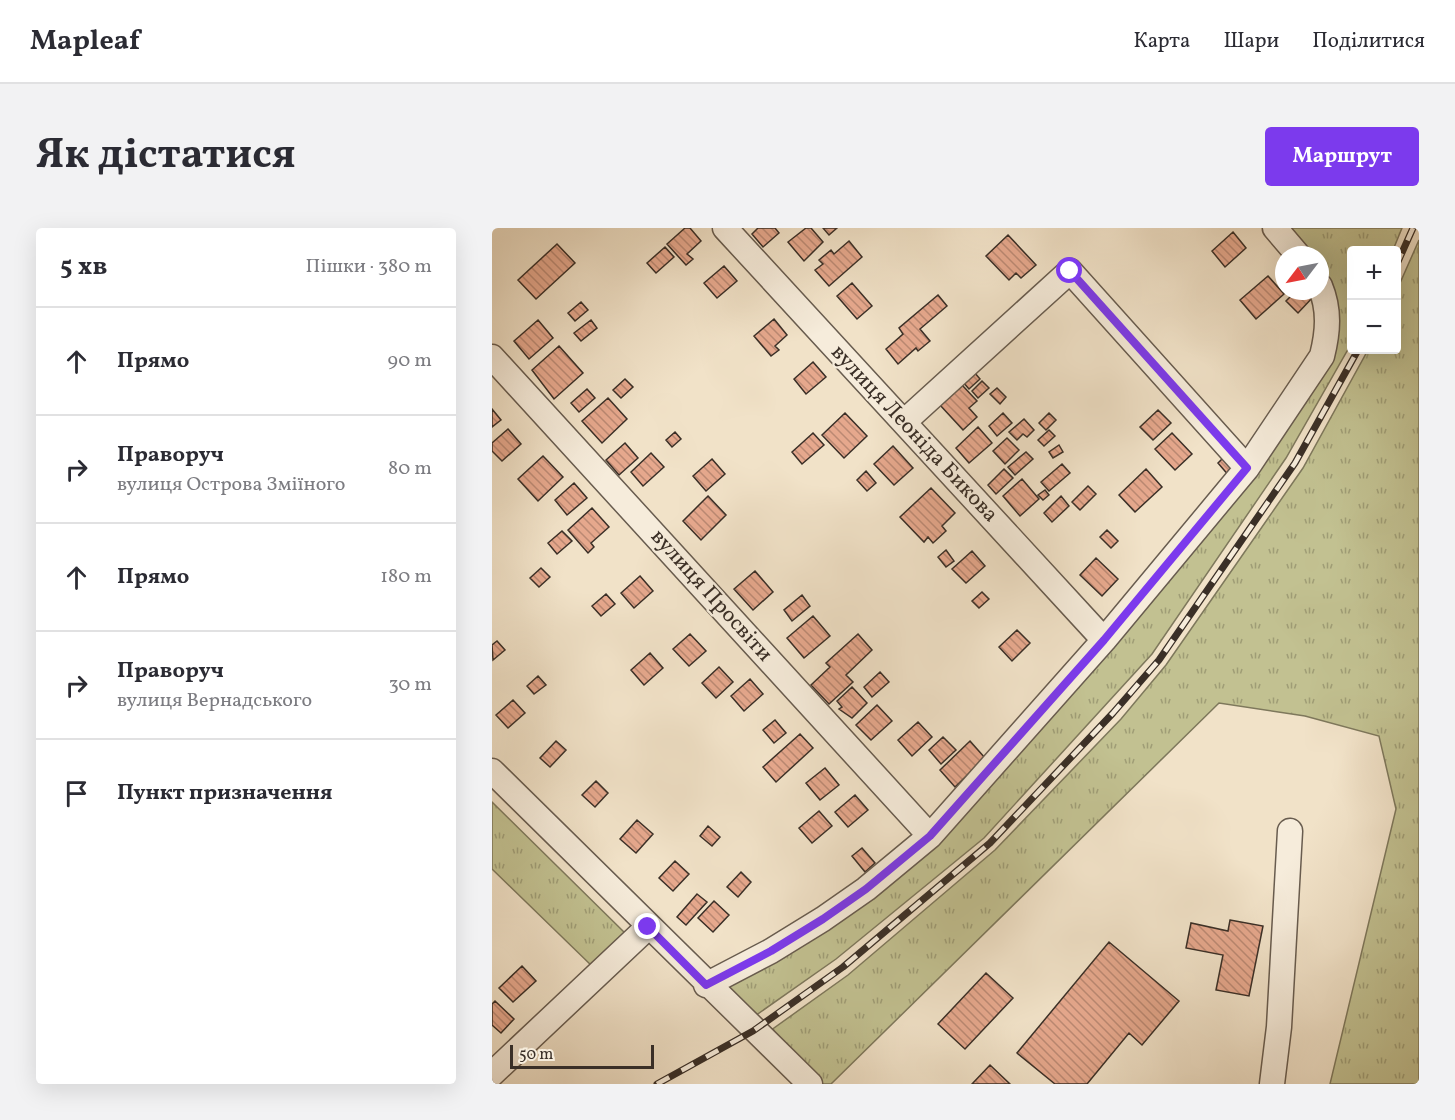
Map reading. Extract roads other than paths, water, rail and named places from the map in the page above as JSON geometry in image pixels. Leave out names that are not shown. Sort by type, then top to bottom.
[{"type":"street","name":"вулиця Леоніда Бикова","points":[[725,228],[1104,640]]},
{"type":"street","points":[[1275,228],[1290,246]]},
{"type":"street","points":[[904,422],[1070,271],[1247,468]]},
{"type":"street","points":[[706,985],[771,951],[823,919],[866,889],[930,836],[1104,640],[1247,468],[1322,356],[1328,334],[1324,300]]},
{"type":"street","name":"вулиця Просвіти","points":[[492,357],[930,836]]},
{"type":"street","points":[[492,771],[706,985],[810,1084]]},
{"type":"street","points":[[1272,1084],[1280,1027],[1290,831]]},
{"type":"street","points":[[492,1074],[648,927]]},
{"type":"railway","points":[[1401,255],[1413,228]]},
{"type":"railway","points":[[657,1084],[753,1031],[843,967],[990,843],[1113,713],[1159,660],[1295,463],[1356,354]]}]
